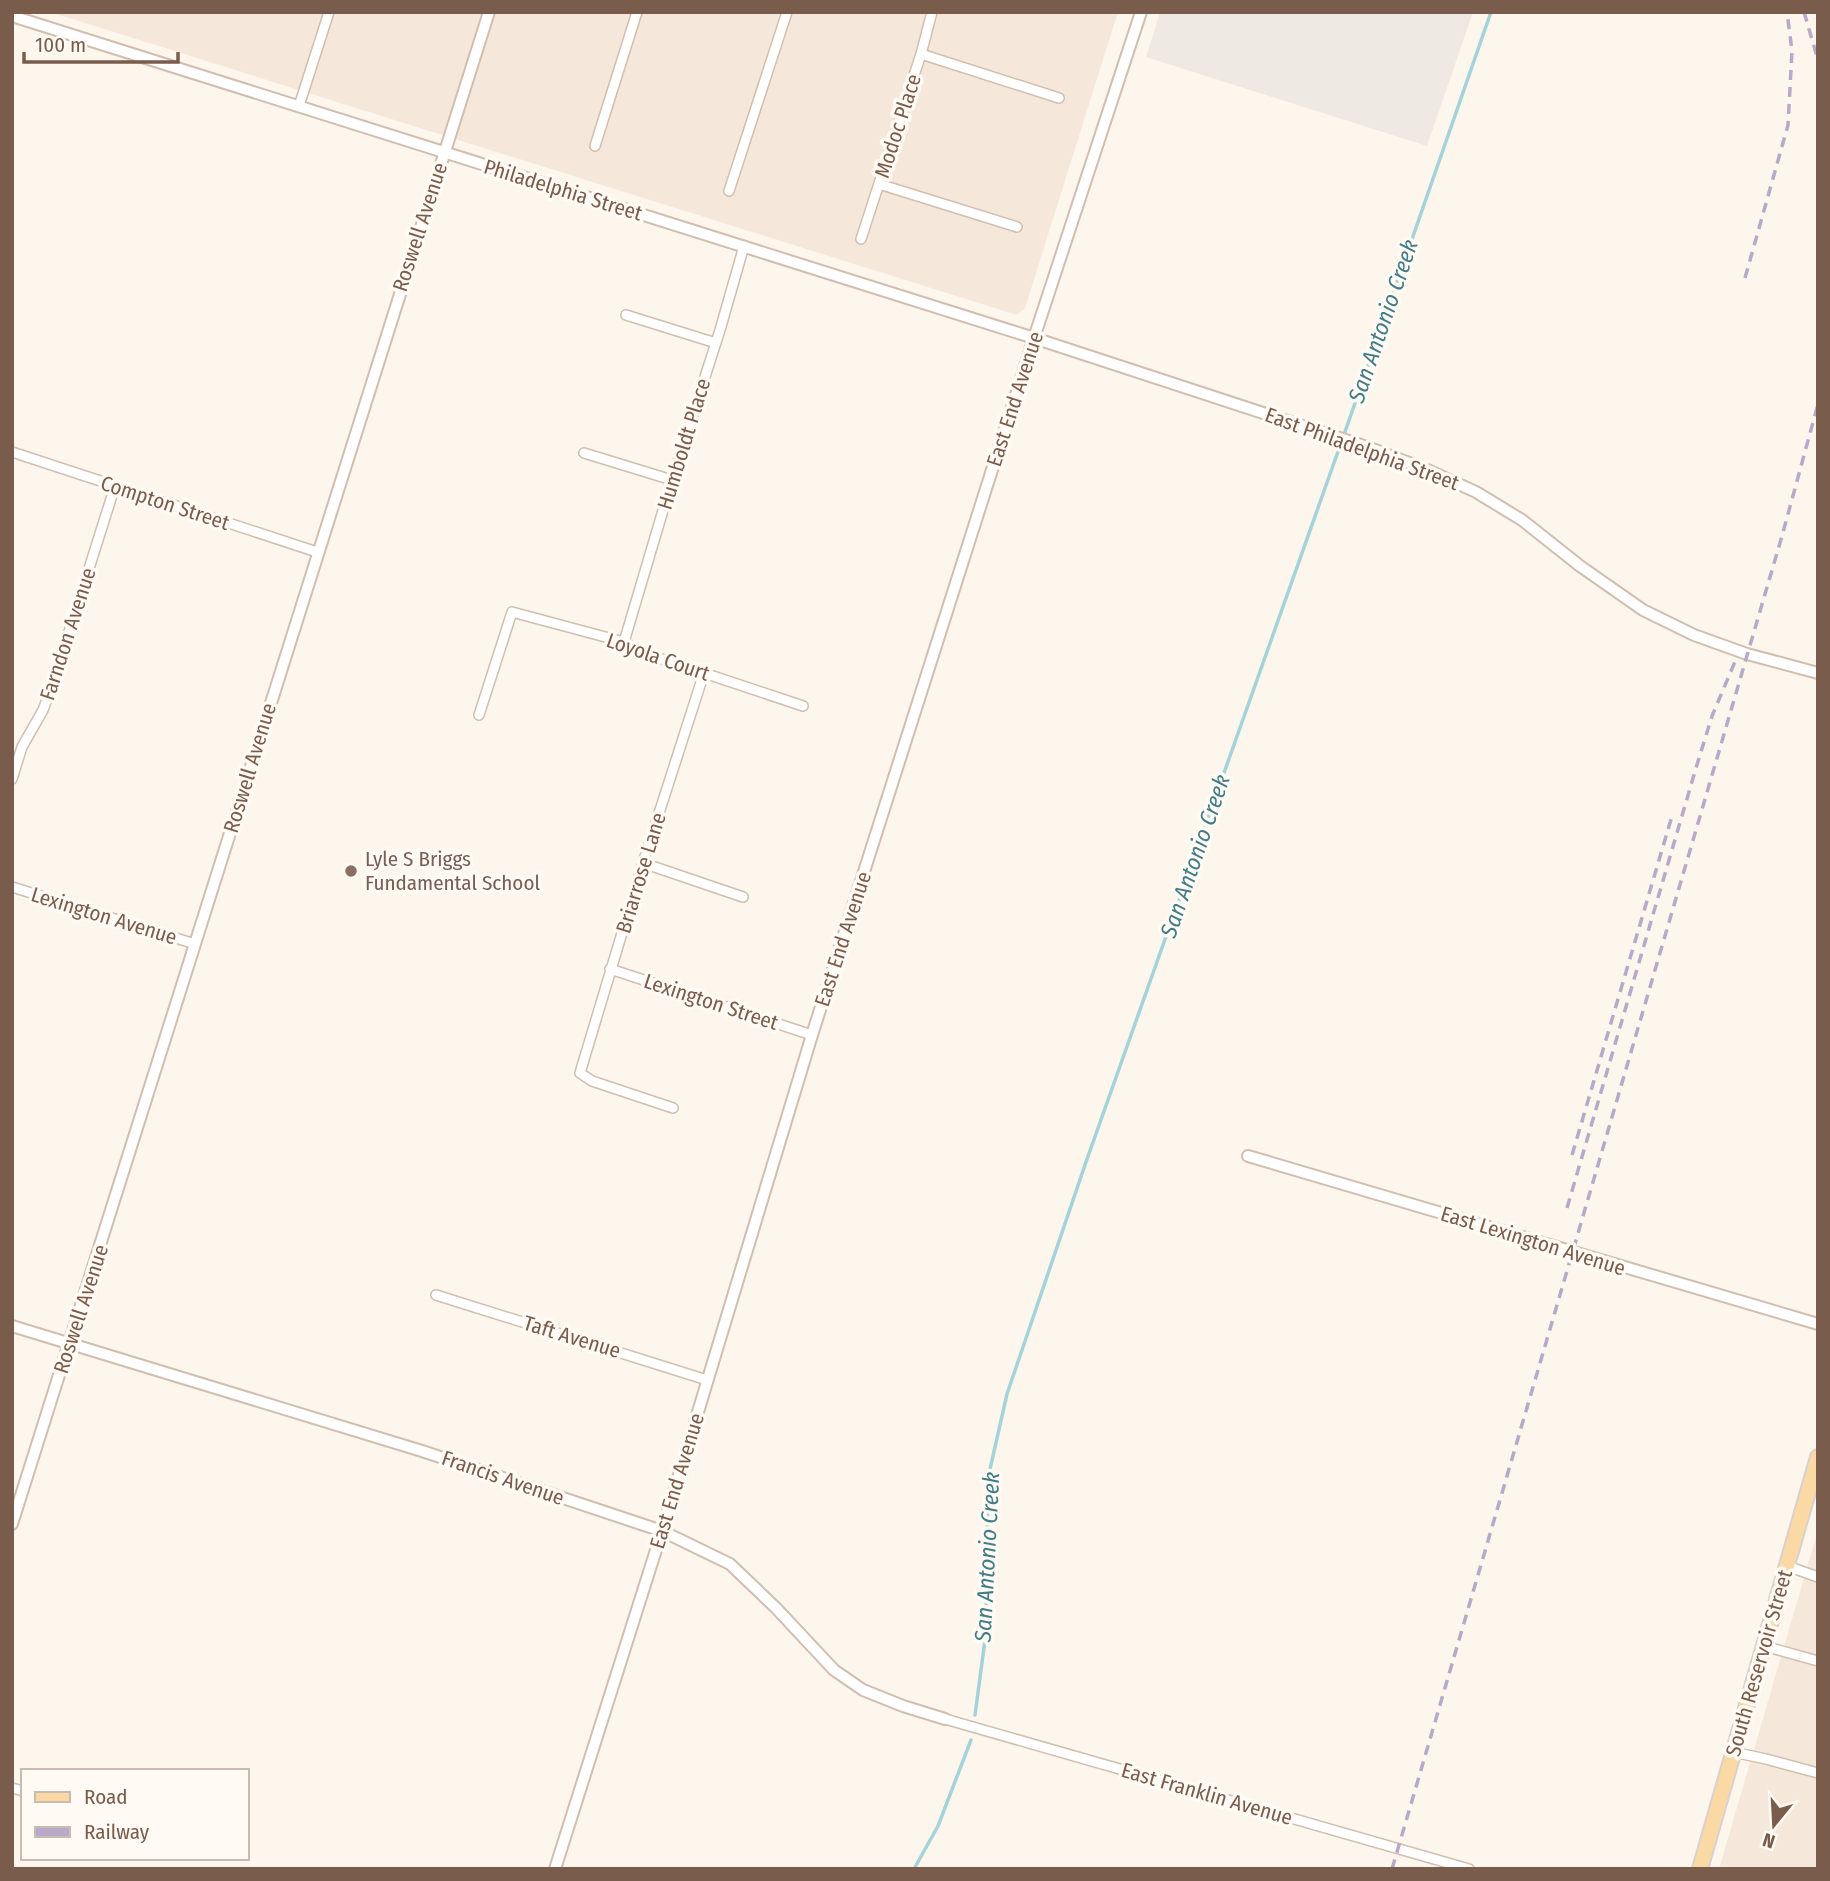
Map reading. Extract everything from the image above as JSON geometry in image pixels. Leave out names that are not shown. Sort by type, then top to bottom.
[{"type":"main road","name":"South Reservoir Street","points":[[1700,1869],[1818,1457]]},
{"type":"street","points":[[299,106],[329,12]]},
{"type":"street","name":"Roswell Avenue","points":[[12,1524],[489,12]]},
{"type":"street","points":[[595,146],[637,12]]},
{"type":"street","points":[[729,191],[786,12]]},
{"type":"street","name":"Modoc Place","points":[[861,239],[932,12]]},
{"type":"street","name":"East End Avenue","points":[[555,1869],[662,1531],[812,1035],[1141,12]]},
{"type":"street","name":"Philadelphia Street","points":[[12,16],[1034,338]]},
{"type":"street","points":[[921,54],[1059,97]]},
{"type":"street","points":[[879,184],[1017,227]]},
{"type":"street","name":"Humboldt Place","points":[[625,642],[744,246]]},
{"type":"street","points":[[626,315],[716,342]]},
{"type":"street","name":"East Philadelphia Street","points":[[1034,338],[1370,448],[1430,471],[1476,492],[1522,520],[1580,566],[1643,610],[1703,638],[1747,654],[1818,673]]},
{"type":"street","name":"Compton Street","points":[[12,452],[317,552]]},
{"type":"street","points":[[584,453],[672,480]]},
{"type":"street","name":"Farndon Avenue","points":[[12,779],[22,747],[43,710],[53,683],[115,486]]},
{"type":"street","name":"Loyola Court","points":[[479,715],[512,612],[625,642],[638,650],[803,706]]},
{"type":"street","name":"Briarrose Lane","points":[[674,1108],[592,1081],[580,1073],[704,673]]},
{"type":"street","points":[[643,863],[743,897]]},
{"type":"street","name":"Lexington Avenue","points":[[12,887],[195,944]]},
{"type":"street","name":"Lexington Street","points":[[610,970],[812,1035]]},
{"type":"street","name":"East Lexington Avenue","points":[[1248,1156],[1818,1324]]},
{"type":"street","name":"Taft Avenue","points":[[436,1295],[707,1380]]},
{"type":"street","name":"Francis Avenue","points":[[12,1326],[422,1451],[662,1531],[730,1564],[835,1670],[863,1690],[945,1719]]},
{"type":"street","points":[[1787,1566],[1818,1577]]},
{"type":"street","points":[[1764,1646],[1818,1661]]},
{"type":"street","name":"East Franklin Avenue","points":[[945,1719],[1469,1869]]},
{"type":"street","points":[[1733,1752],[1818,1773]]},
{"type":"shaded area","points":[[50,12],[1118,12],[1025,308],[1017,315]]},
{"type":"shaded area","points":[[1160,12],[1473,12],[1427,146],[1146,57]]},
{"type":"shaded area","points":[[1818,1530],[1818,1869],[1719,1869]]},
{"type":"waterway","name":"San Antonio Creek","points":[[975,1715],[985,1640],[988,1478],[1007,1394],[1086,1162],[1491,12]]},
{"type":"waterway","name":"San Antonio Creek","points":[[914,1869],[938,1826],[971,1740]]},
{"type":"railway","points":[[1745,278],[1788,125],[1792,51],[1787,12]]},
{"type":"railway","points":[[1804,12],[1818,60]]},
{"type":"railway","points":[[1392,1869],[1782,536],[1818,404]]},
{"type":"railway","points":[[1567,1208],[1712,716],[1737,657]]},
{"type":"railway","points":[[1572,1155],[1672,816]]},
{"type":"place","name":"Lyle S Briggs Fundamental School","points":[[351,871]]}]
